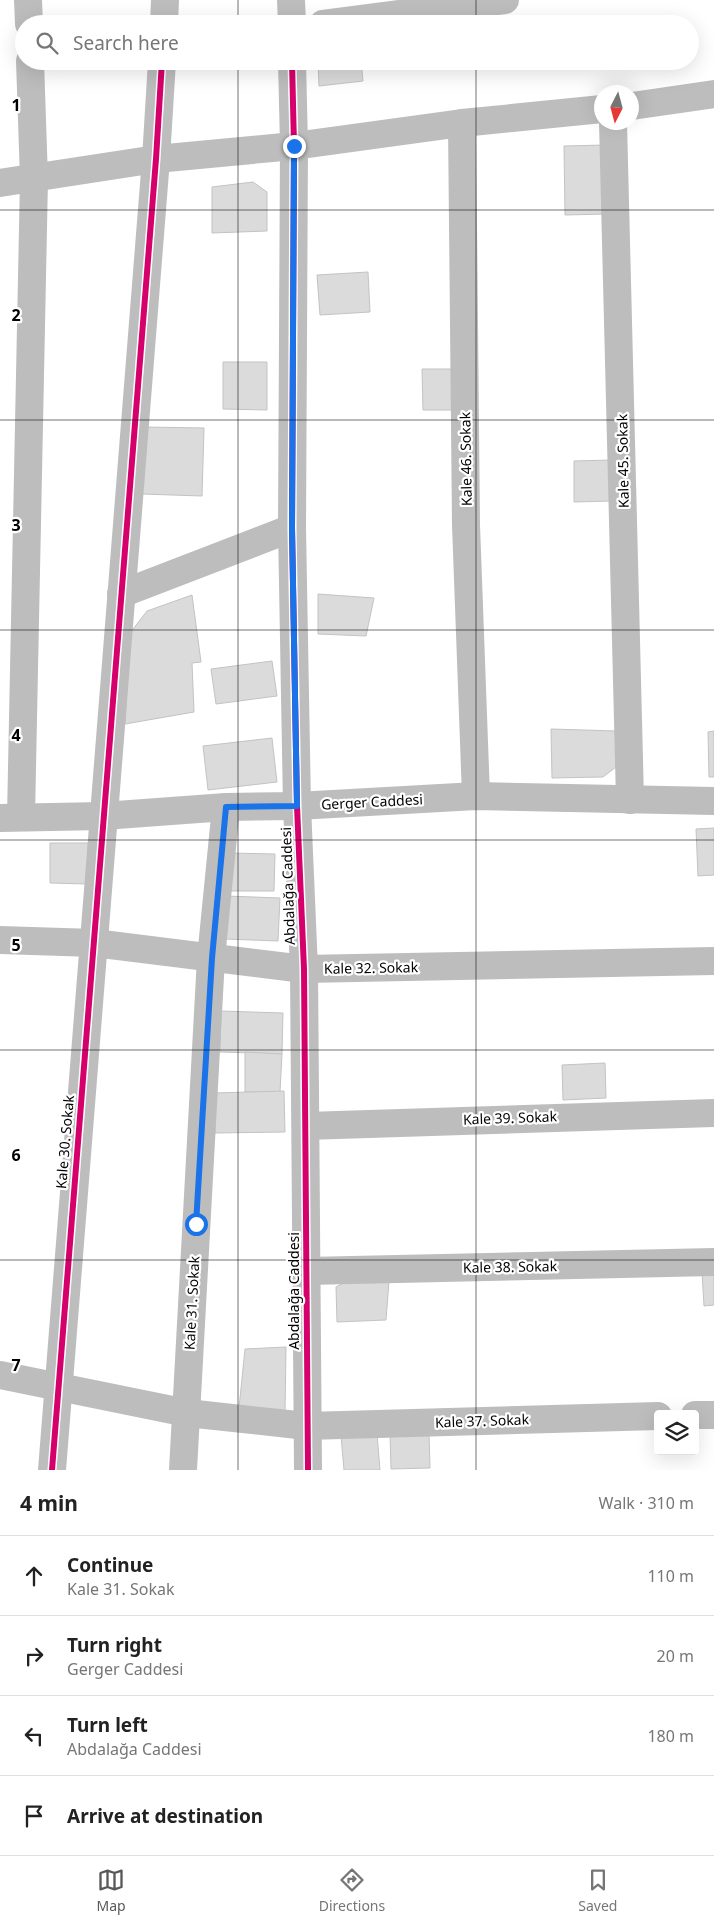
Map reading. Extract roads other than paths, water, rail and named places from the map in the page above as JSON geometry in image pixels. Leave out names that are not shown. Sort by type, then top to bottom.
[{"type":"street","points":[[28,0],[29,15]]},
{"type":"street","points":[[164,15],[165,0]]},
{"type":"street","points":[[291,0],[292,15]]},
{"type":"street","points":[[391,15],[505,0]]},
{"type":"street","points":[[10,817],[34,179],[30,70]]},
{"type":"street","name":"Kale 30. Sokak","points":[[52,1470],[156,159],[161,70]]},
{"type":"street","name":"Abdalağa Caddesi","points":[[292,70],[294,146],[292,528],[297,806],[304,969],[308,1470]]},
{"type":"street","points":[[639,105],[714,94]]},
{"type":"street","points":[[0,184],[156,159],[294,146],[462,123],[594,110]]},
{"type":"street","name":"Kale 46. Sokak","points":[[462,123],[466,526],[476,796]]},
{"type":"street","name":"Kale 45. Sokak","points":[[613,130],[630,800]]},
{"type":"street","points":[[121,594],[292,528]]},
{"type":"street","name":"Gerger Caddesi","points":[[10,817],[103,816],[226,807],[297,806],[476,796],[714,802]]},
{"type":"street","name":"Kale 31. Sokak","points":[[183,1470],[212,958],[226,807]]},
{"type":"street","name":"Kale 32. Sokak","points":[[0,940],[94,944],[304,969],[714,961]]},
{"type":"street","name":"Kale 39. Sokak","points":[[306,1126],[714,1112]]},
{"type":"street","name":"Kale 38. Sokak","points":[[307,1271],[714,1262]]},
{"type":"street","name":"Kale 37. Sokak","points":[[0,1374],[58,1388],[187,1413],[307,1426],[654,1416]]},
{"type":"street","points":[[699,1416],[714,1415]]}]
